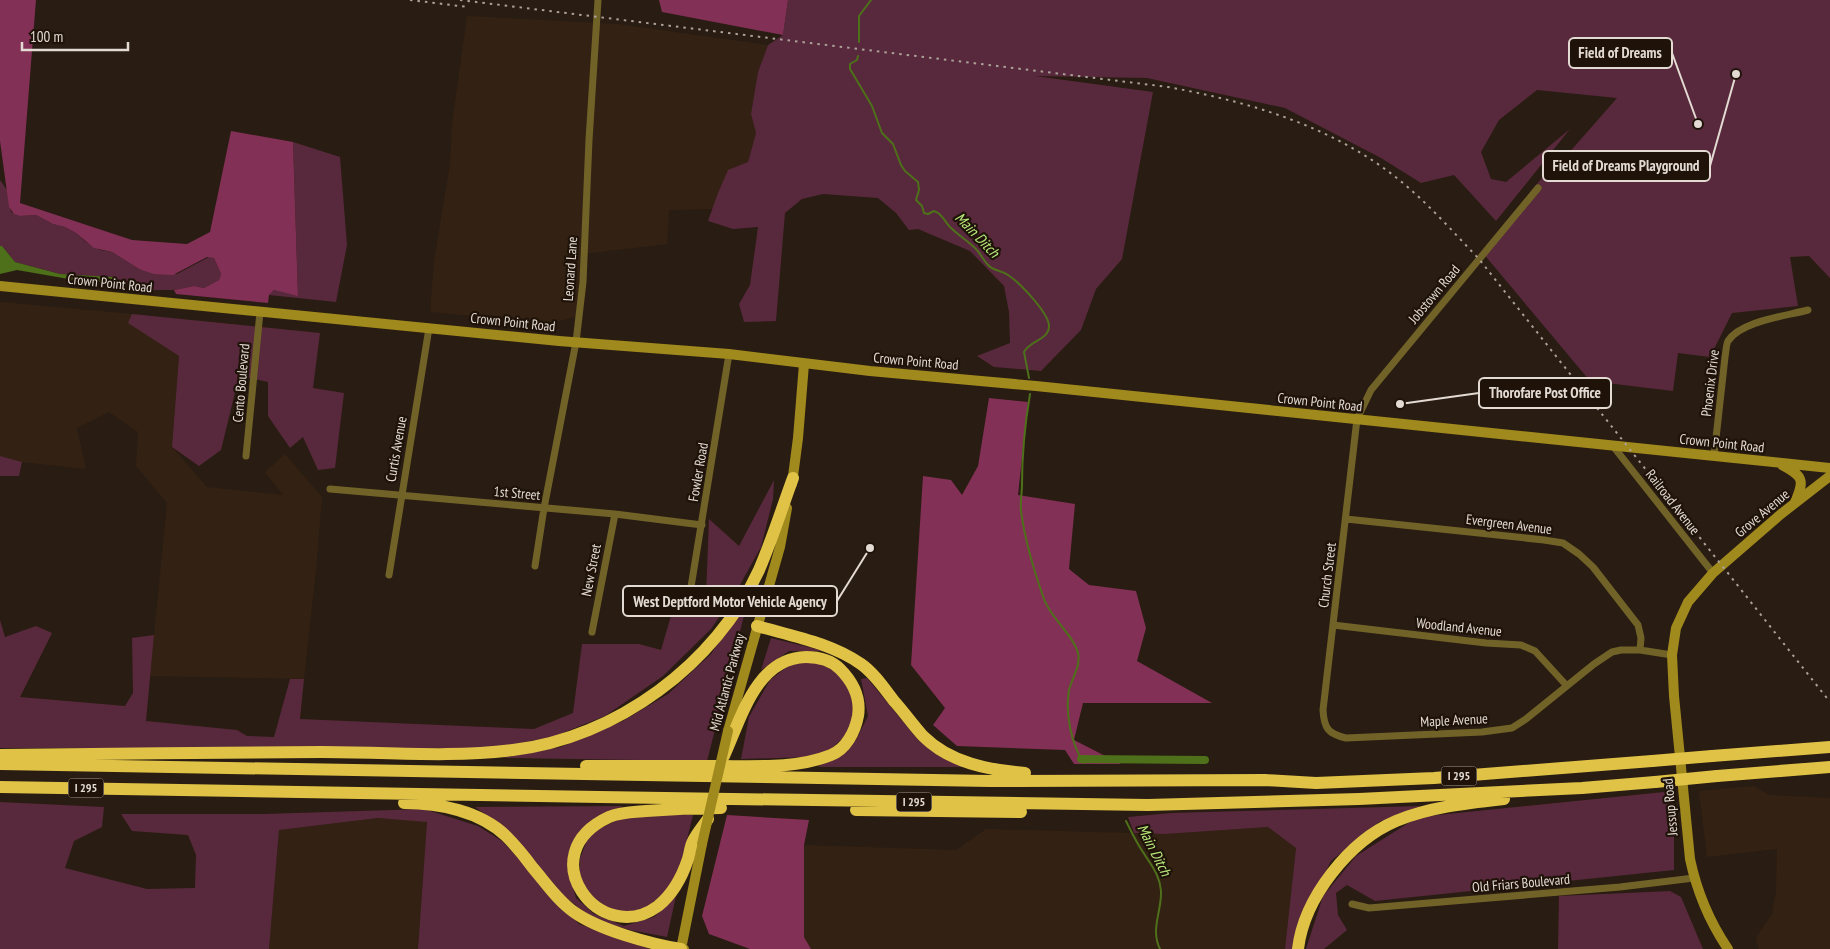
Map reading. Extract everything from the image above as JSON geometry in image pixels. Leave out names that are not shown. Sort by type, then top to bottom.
[{"type":"highway","points":[[0,755],[314,752],[466,754],[515,750],[568,737],[606,722],[655,693],[672,681],[716,638],[758,570],[793,478]]},
{"type":"highway","points":[[757,626],[837,650],[862,664],[923,736],[936,747],[983,768],[1033,774],[1216,773],[1265,780]]},
{"type":"highway","points":[[322,769],[342,763],[540,766],[772,766],[809,762],[833,754],[849,740],[856,725],[859,709],[856,691],[849,678],[834,664],[817,657],[796,658],[778,665],[764,677],[752,693],[731,732],[721,763]]},
{"type":"highway","name":"I 295","points":[[0,764],[990,781],[1265,780],[1316,782],[1370,781],[1578,768],[1826,748]]},
{"type":"highway","name":"I 295","points":[[0,787],[1101,804],[1242,803],[1582,788],[1830,767]]},
{"type":"highway","points":[[1298,949],[1307,916],[1321,888],[1344,859],[1369,837],[1395,822],[1436,809],[1475,802],[1550,796],[1582,788]]},
{"type":"highway","points":[[172,790],[213,798],[419,803],[455,809],[485,821],[505,835],[554,893],[573,911],[587,920],[602,927],[665,946],[683,949]]},
{"type":"highway","points":[[708,819],[673,892],[657,907],[640,916],[620,918],[600,912],[585,899],[575,882],[573,867],[578,844],[591,827],[610,816],[691,808],[1074,812],[1101,804]]},
{"type":"main road","name":"Crown Point Road","points":[[0,286],[576,342],[729,354],[804,364],[1830,468]]},
{"type":"main road","name":"Mid Atlantic Parkway","points":[[731,732],[757,626],[780,547],[793,478],[804,364]]},
{"type":"main road","points":[[1777,462],[1796,473],[1801,479],[1802,487],[1794,504]]},
{"type":"main road","name":"Grove Avenue","points":[[1672,655],[1676,628],[1695,592],[1713,573],[1830,476]]},
{"type":"main road","name":"Jessup Road","points":[[1672,655],[1686,835],[1694,878],[1704,908],[1728,949]]},
{"type":"main road","points":[[708,819],[721,763]]},
{"type":"main road","points":[[683,949],[697,843]]},
{"type":"street","name":"Leonard Lane","points":[[535,566],[544,508],[576,342],[583,282],[589,140],[598,0]]},
{"type":"street","name":"Jobstown Road","points":[[1357,419],[1371,390],[1538,188]]},
{"type":"street","name":"Phoenix Drive","points":[[1714,456],[1728,342],[1738,331],[1750,325],[1808,310]]},
{"type":"street","name":"Cento Boulevard","points":[[246,456],[260,312]]},
{"type":"street","name":"Curtis Avenue","points":[[389,575],[429,328]]},
{"type":"street","name":"Fowler Road","points":[[690,593],[729,354]]},
{"type":"street","name":"Church Street","points":[[1330,732],[1324,722],[1323,710],[1357,419]]},
{"type":"street","name":"Railroad Avenue","points":[[1613,446],[1713,573]]},
{"type":"street","name":"1st Street","points":[[330,489],[615,514],[702,525]]},
{"type":"street","name":"New Street","points":[[592,632],[615,514]]},
{"type":"street","name":"Evergreen Avenue","points":[[1346,519],[1544,540],[1562,544],[1579,554],[1593,567],[1638,625],[1641,638],[1640,650]]},
{"type":"street","name":"Woodland Avenue","points":[[1333,625],[1486,643],[1521,645],[1534,651],[1566,686]]},
{"type":"street","name":"Maple Avenue","points":[[1330,732],[1346,738],[1482,732],[1512,728],[1526,720],[1605,656],[1621,650],[1640,650],[1672,655]]},
{"type":"street","name":"Old Friars Boulevard","points":[[1352,904],[1369,908],[1384,907],[1620,887],[1694,878]]},
{"type":"shaded area","points":[[0,0],[36,0],[20,203],[132,240],[187,244],[210,232],[231,131],[293,142],[298,296],[274,290],[269,295],[268,303],[176,294],[174,290],[194,286],[204,288],[219,280],[221,274],[214,258],[207,257],[173,275],[154,274],[139,269],[112,252],[94,248],[76,233],[65,227],[53,224],[36,215],[20,216],[14,214],[9,207],[0,141]]},
{"type":"shaded area","points":[[659,0],[788,0],[783,35],[662,12]]},
{"type":"shaded area","points":[[788,0],[1830,0],[1830,278],[1809,256],[1790,257],[1798,306],[1732,313],[1710,357],[1678,353],[1673,391],[1590,381],[1482,252],[1550,168],[1560,167],[1560,163],[1617,98],[1537,90],[1499,120],[1481,152],[1491,179],[1506,182],[1570,129],[1496,221],[1454,175],[1421,183],[1381,158],[1285,108],[1147,78],[1035,76],[1153,92],[1122,259],[1096,289],[1081,330],[1041,371],[994,367],[977,356],[1010,343],[1009,312],[1004,286],[970,251],[918,229],[909,230],[896,213],[878,198],[823,194],[802,199],[785,213],[776,321],[744,322],[739,304],[750,285],[758,227],[733,229],[708,221],[728,170],[748,162],[756,133],[751,114],[758,72],[768,45],[783,35]]},
{"type":"shaded area","points":[[467,16],[618,24],[768,45],[758,72],[751,114],[756,133],[748,162],[715,209],[669,210],[667,244],[582,254],[579,316],[552,323],[431,312],[434,262],[450,164],[452,124]]},
{"type":"shaded area","points":[[293,142],[340,157],[347,245],[336,302],[269,295],[274,290],[298,295]]},
{"type":"shaded area","points":[[0,180],[7,190],[11,212],[20,216],[36,215],[53,224],[65,227],[100,250],[112,252],[139,269],[177,274],[209,257],[214,258],[221,274],[219,280],[204,288],[194,286],[174,290],[154,290],[123,284],[112,277],[60,274],[15,262],[0,246]]},
{"type":"shaded area","points":[[0,246],[15,262],[60,274],[112,277],[123,284],[80,281],[17,270],[0,274]]},
{"type":"shaded area","points":[[0,302],[132,314],[129,323],[179,356],[172,447],[207,487],[283,495],[265,472],[285,454],[322,497],[304,679],[150,676],[167,503],[136,466],[138,432],[109,412],[77,428],[86,469],[22,462],[0,456]]},
{"type":"shaded area","points":[[132,314],[320,333],[313,388],[344,393],[335,468],[318,470],[303,437],[290,448],[268,416],[268,382],[239,376],[221,450],[199,466],[172,447],[179,356],[128,323]]},
{"type":"shaded area","points":[[989,398],[1028,402],[1018,495],[1075,504],[1069,569],[1089,585],[1136,591],[1146,628],[1137,661],[1212,703],[1083,703],[1074,740],[1121,764],[1074,764],[1065,750],[957,746],[933,725],[945,708],[911,665],[923,476],[951,480],[962,495],[978,466]]},
{"type":"shaded area","points":[[0,456],[22,462],[19,476],[0,476]]},
{"type":"shaded area","points":[[774,480],[773,499],[761,547],[736,592],[711,629],[663,676],[605,716],[555,736],[495,748],[0,748],[0,620],[5,637],[36,626],[52,633],[20,697],[125,706],[133,693],[132,638],[154,635],[146,721],[237,730],[247,736],[274,737],[290,679],[304,679],[300,719],[534,729],[573,713],[582,644],[639,644],[661,650],[673,609],[698,612],[706,596],[709,519],[739,546]]},
{"type":"shaded area","points":[[749,596],[707,761],[502,758],[561,747],[623,721],[668,694],[711,654]]},
{"type":"shaded area","points":[[771,638],[824,651],[789,651],[761,670]]},
{"type":"shaded area","points":[[792,663],[823,663],[839,675],[853,692],[856,713],[845,736],[831,749],[810,757],[741,759],[749,717],[770,680]]},
{"type":"shaded area","points":[[867,678],[919,741],[964,767],[818,767],[856,740],[868,716],[861,679]]},
{"type":"shaded area","points":[[1754,786],[1769,795],[1830,798],[1830,949],[1759,949],[1756,938],[1772,914],[1776,892],[1777,849],[1707,857],[1699,791]]},
{"type":"shaded area","points":[[1674,791],[1674,870],[1375,901],[1347,885],[1336,893],[1338,915],[1347,930],[1324,949],[1306,949],[1323,896],[1356,856],[1418,817]]},
{"type":"shaded area","points":[[0,802],[104,807],[102,827],[74,841],[65,868],[147,889],[195,888],[196,855],[188,835],[132,831],[121,814],[264,814],[424,809],[478,826],[502,841],[579,924],[650,949],[418,949],[427,822],[378,818],[279,830],[269,949],[0,949]]},
{"type":"shaded area","points":[[623,806],[595,818],[578,833],[569,851],[569,873],[576,898],[594,914],[624,926],[654,917],[676,896],[667,937],[630,930],[594,919],[561,894],[492,819],[475,807]]},
{"type":"shaded area","points":[[1421,806],[1379,822],[1331,861],[1296,931],[1293,949],[1285,949],[1296,848],[1268,827],[1165,834],[1134,833],[1128,817],[1171,813]]},
{"type":"shaded area","points":[[639,814],[693,815],[682,860],[669,889],[646,908],[625,913],[598,904],[580,885],[580,858],[590,833],[620,819]]},
{"type":"shaded area","points":[[727,815],[809,820],[804,845],[804,937],[811,949],[750,949],[709,934],[702,916]]},
{"type":"shaded area","points":[[378,818],[427,821],[418,949],[269,949],[279,830]]},
{"type":"shaded area","points":[[1268,827],[1296,848],[1285,949],[811,949],[804,937],[804,845],[956,850],[986,829],[1165,834]]},
{"type":"shaded area","points":[[1670,891],[1681,897],[1703,949],[1558,949],[1559,896]]},
{"type":"waterway","name":"Main Ditch","points":[[859,42],[859,16],[871,0]]},
{"type":"waterway","name":"Main Ditch","points":[[858,56],[857,60],[850,64],[850,69],[872,106],[882,133],[893,144],[901,165],[918,182],[919,190],[916,200],[922,206],[924,213],[928,214],[934,211],[939,214],[950,227],[976,249],[990,267],[1005,273],[1019,284],[1032,297],[1047,319],[1049,325],[1046,334],[1024,352],[1029,378]]},
{"type":"waterway","name":"Main Ditch","points":[[1030,394],[1023,450],[1021,511],[1030,556],[1044,599],[1051,613],[1072,640],[1078,653],[1077,667],[1069,690],[1068,708],[1072,738],[1084,763]]},
{"type":"waterway","points":[[1081,759],[1205,760]]},
{"type":"waterway","name":"Main Ditch","points":[[1126,821],[1159,880],[1161,898],[1156,934],[1160,949]]},
{"type":"railway","points":[[410,0],[468,7]]},
{"type":"railway","points":[[460,0],[1168,87],[1229,100],[1259,109],[1289,119],[1346,144],[1373,160],[1409,188],[1479,259],[1830,702]]},
{"type":"place","name":"Field of Dreams Playground","points":[[1736,74]]},
{"type":"place","name":"Field of Dreams","points":[[1698,124]]},
{"type":"place","name":"Thorofare Post Office","points":[[1400,404]]},
{"type":"place","name":"West Deptford Motor Vehicle Agency","points":[[870,548]]}]
